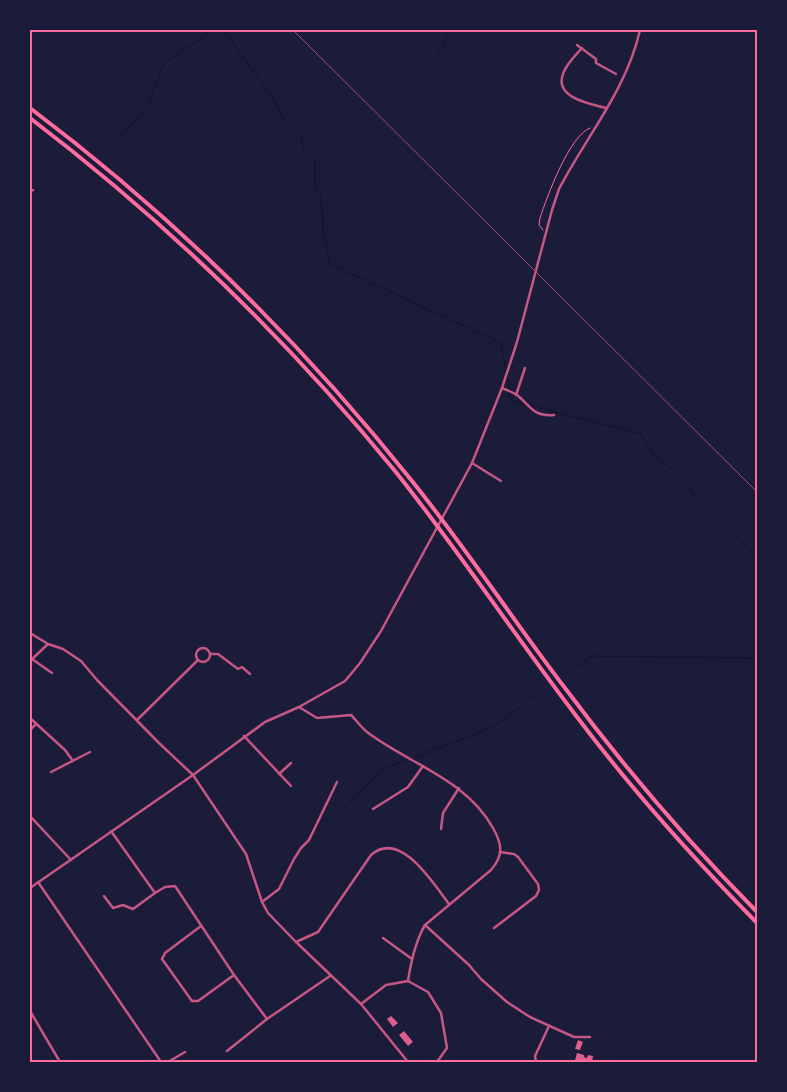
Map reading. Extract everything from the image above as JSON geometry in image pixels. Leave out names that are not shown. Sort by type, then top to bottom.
[{"type":"highway","points":[[30,108],[110,172],[188,240],[268,318],[328,381],[439,516],[563,687],[620,759],[691,842],[757,912]]},
{"type":"highway","points":[[30,118],[112,184],[183,247],[252,313],[330,396],[431,517],[549,680],[602,749],[676,838],[757,923]]},
{"type":"street","points":[[30,888],[193,775],[265,722],[345,681],[360,663],[381,631],[447,506],[472,463],[502,388],[517,342],[536,263],[559,189],[596,127],[627,69],[636,47],[640,30]]},
{"type":"street","points":[[577,44],[596,58],[596,63],[616,74]]},
{"type":"street","points":[[582,48],[562,76],[563,87],[567,94],[573,98],[606,108]]},
{"type":"street","points":[[516,395],[525,368]]},
{"type":"street","points":[[502,388],[516,395],[536,413],[544,416],[554,415]]},
{"type":"street","points":[[472,463],[501,481]]},
{"type":"street","points":[[30,633],[82,661],[97,680],[193,775],[246,854],[262,902],[268,913],[330,976],[361,1004],[408,1062]]},
{"type":"street","points":[[48,644],[31,660],[52,673]]},
{"type":"street","points":[[199,648],[206,648],[210,654],[206,662],[198,660],[195,654],[199,648]]},
{"type":"street","points":[[210,654],[218,654],[238,669],[242,667],[250,674]]},
{"type":"street","points":[[137,720],[198,660]]},
{"type":"street","points":[[299,706],[317,718],[351,715],[366,731],[459,788],[486,815],[500,842],[500,852],[491,870],[425,925],[419,936],[408,980]]},
{"type":"street","points":[[30,718],[65,750],[73,761]]},
{"type":"street","points":[[30,730],[36,724]]},
{"type":"street","points":[[244,736],[291,786]]},
{"type":"street","points":[[52,772],[90,752]]},
{"type":"street","points":[[279,774],[292,763]]},
{"type":"street","points":[[373,809],[408,787],[423,766]]},
{"type":"street","points":[[262,902],[279,889],[301,848],[309,840],[337,782]]},
{"type":"street","points":[[441,829],[444,813],[459,788]]},
{"type":"street","points":[[30,816],[71,860]]},
{"type":"street","points":[[111,831],[155,894]]},
{"type":"street","points":[[296,942],[318,932],[371,855],[382,848],[395,848],[406,855],[427,875],[449,904]]},
{"type":"street","points":[[494,928],[536,896],[540,890],[538,884],[518,857],[514,854],[500,852]]},
{"type":"street","points":[[38,882],[161,1062]]},
{"type":"street","points":[[104,896],[113,908],[123,905],[133,908],[165,887],[175,886],[234,976],[267,1019]]},
{"type":"street","points":[[425,925],[470,965],[481,979],[507,1002],[530,1017],[574,1037],[590,1037]]},
{"type":"street","points":[[201,926],[165,953],[162,959],[192,1001],[198,1001],[234,976]]},
{"type":"street","points":[[383,938],[412,959]]},
{"type":"street","points":[[227,1051],[267,1019],[330,976]]},
{"type":"street","points":[[361,1004],[386,985],[408,980],[428,992],[441,1013],[447,1048],[437,1062]]},
{"type":"street","points":[[30,1012],[60,1062]]},
{"type":"street","points":[[536,1062],[535,1056],[550,1026]]},
{"type":"street","points":[[168,1062],[185,1052]]},
{"type":"path","points":[[546,233],[539,225],[557,172],[580,134],[587,128],[596,127]]},
{"type":"building","points":[[391,1016],[398,1023],[393,1027],[387,1019]]},
{"type":"building","points":[[404,1031],[413,1042],[408,1046],[399,1035]]},
{"type":"building","points":[[578,1040],[583,1042],[580,1050],[575,1049]]},
{"type":"building","points":[[577,1053],[587,1058],[588,1055],[593,1056],[592,1062],[577,1062],[575,1060]]},
{"type":"waterway","points":[[148,107],[162,67],[170,59],[214,30]]},
{"type":"waterway","points":[[225,30],[273,98],[285,122],[300,134],[304,150],[315,160],[315,188],[321,196],[323,228],[330,264],[501,343],[506,372]]},
{"type":"waterway","points":[[438,55],[450,30]]},
{"type":"waterway","points":[[118,139],[144,111]]},
{"type":"waterway","points":[[507,376],[511,400],[524,404]]},
{"type":"waterway","points":[[528,405],[641,434],[654,455],[670,468],[690,488],[696,498],[757,558]]},
{"type":"waterway","points":[[575,668],[592,656],[757,658]]},
{"type":"waterway","points":[[530,700],[536,696]]},
{"type":"waterway","points":[[415,757],[493,727],[526,703]]},
{"type":"waterway","points":[[333,821],[381,770],[407,760]]},
{"type":"railway","points":[[293,30],[757,492]]}]
